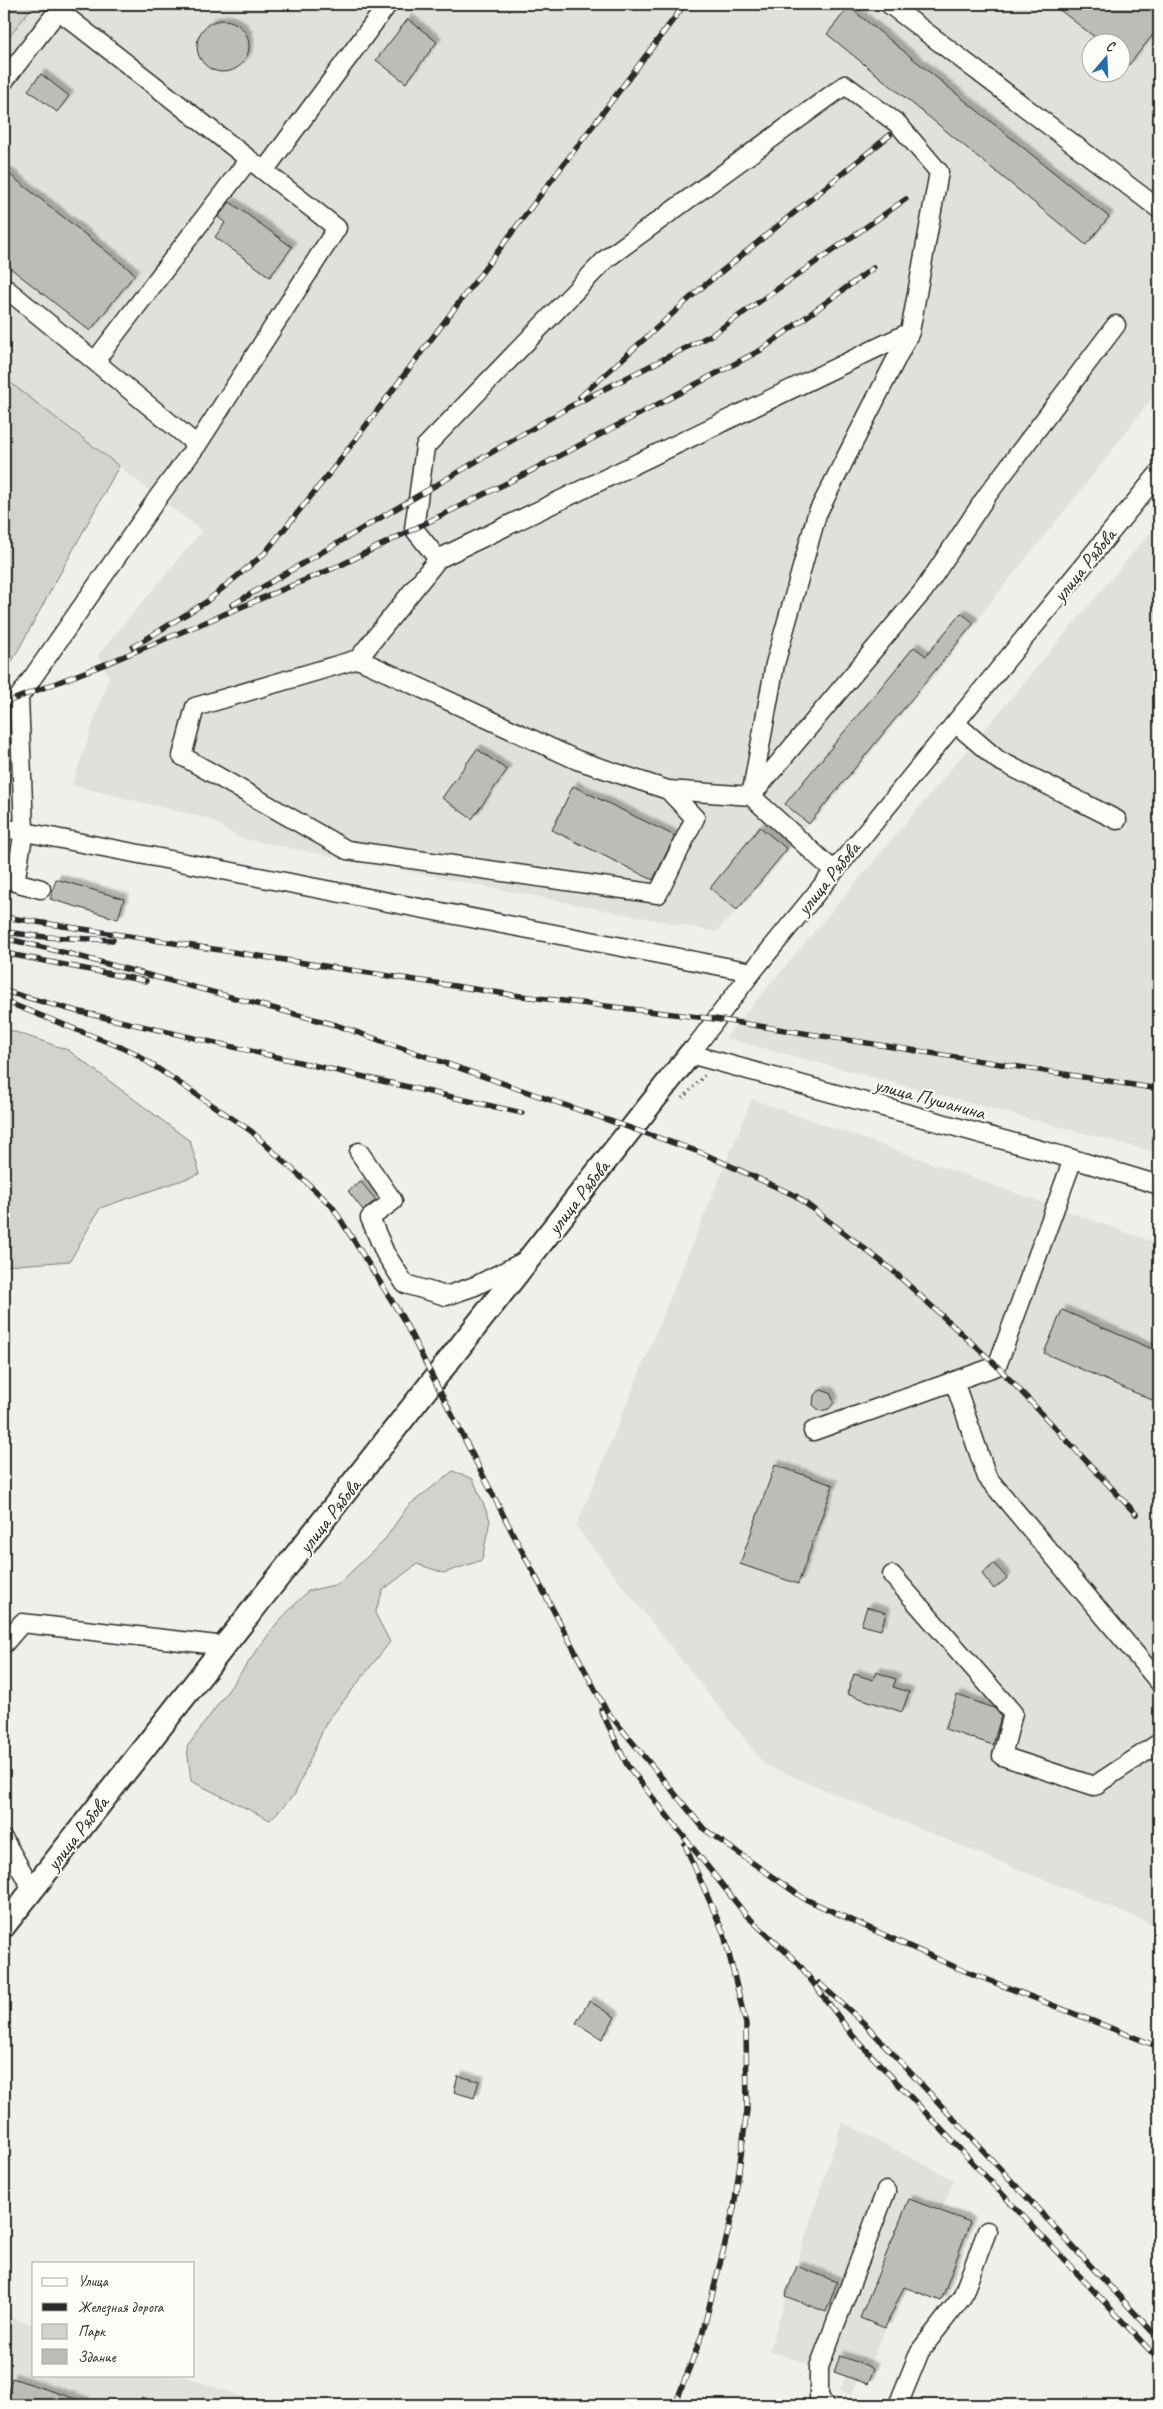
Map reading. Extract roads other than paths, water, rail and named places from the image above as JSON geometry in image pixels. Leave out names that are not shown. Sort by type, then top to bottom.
[{"type":"main road","name":"улица Рябова","points":[[4,1926],[690,1054]]},
{"type":"street","points":[[264,171],[388,4]]},
{"type":"street","points":[[889,4],[1159,209]]},
{"type":"street","points":[[4,81],[60,7],[337,228],[197,445],[153,504],[19,697],[24,832],[15,882],[41,888]]},
{"type":"street","points":[[438,559],[414,529],[425,447],[606,259],[845,85],[898,124],[939,172],[910,332],[817,514],[775,664],[750,796]]},
{"type":"street","points":[[95,361],[249,159]]},
{"type":"street","points":[[4,287],[197,445]]},
{"type":"street","points":[[750,796],[924,590],[988,494],[1116,325]]},
{"type":"street","points":[[668,790],[695,818],[658,894],[347,850],[182,756],[196,707],[358,659],[438,559],[910,332]]},
{"type":"street","name":"улица Рябова","points":[[690,1054],[752,972],[1159,473]]},
{"type":"street","points":[[358,659],[577,760],[668,790],[750,796],[834,871]]},
{"type":"street","points":[[955,723],[998,760],[1117,820]]},
{"type":"street","points":[[4,828],[752,972]]},
{"type":"street","name":"улица Пушанина","points":[[690,1054],[1073,1159],[1159,1185]]},
{"type":"street","points":[[359,1152],[393,1201],[370,1218],[385,1253],[406,1284],[446,1296],[475,1286],[530,1258]]},
{"type":"street","points":[[813,1431],[997,1366],[1073,1159]]},
{"type":"street","points":[[954,1381],[987,1477],[1159,1682]]},
{"type":"street","points":[[892,1575],[1013,1713],[1002,1756],[1094,1786],[1159,1743]]},
{"type":"street","points":[[4,1644],[22,1623],[226,1646]]},
{"type":"street","points":[[4,1840],[32,1889]]},
{"type":"street","points":[[824,2405],[819,2396],[819,2368],[886,2192]]},
{"type":"street","points":[[898,2405],[920,2351],[962,2297],[987,2231]]},
{"type":"railway","points":[[133,647],[206,602],[264,554],[333,469],[685,4]]},
{"type":"railway","points":[[580,397],[700,289],[890,135]]},
{"type":"railway","points":[[232,605],[569,407],[713,334],[906,199]]},
{"type":"railway","points":[[4,703],[103,665],[341,565],[525,474],[761,350],[873,268]]},
{"type":"railway","points":[[4,917],[513,995],[715,1019],[1159,1089]]},
{"type":"railway","points":[[4,932],[46,937],[113,940]]},
{"type":"railway","points":[[4,938],[336,1025],[702,1153],[796,1196],[891,1269],[997,1366],[1136,1514]]},
{"type":"railway","points":[[4,953],[146,981]]},
{"type":"railway","points":[[4,991],[76,1011],[522,1113]]},
{"type":"railway","points":[[4,1001],[133,1052],[251,1131],[332,1206],[402,1317],[606,1710],[704,1829],[803,1898],[955,1967],[1159,2047]]},
{"type":"railway","points":[[601,1710],[627,1765],[746,1915],[799,1964],[853,2036],[1159,2360]]},
{"type":"railway","points":[[675,2405],[702,2335],[734,2208],[747,2110],[746,2024],[724,1934],[685,1845]]},
{"type":"railway","points":[[819,1983],[867,2026],[1159,2339]]}]
